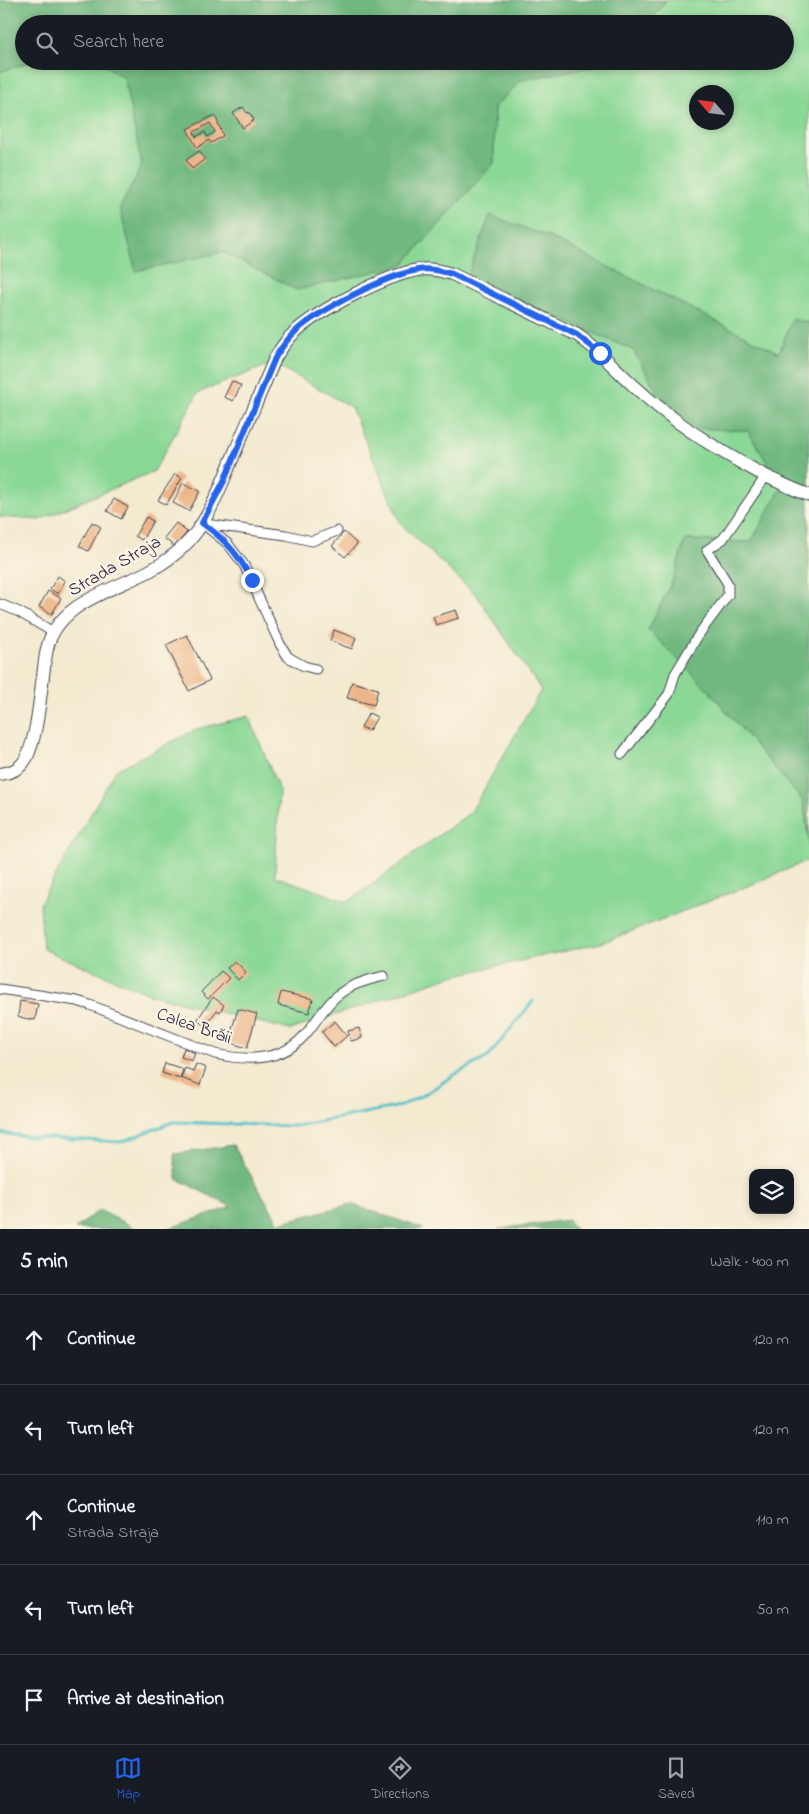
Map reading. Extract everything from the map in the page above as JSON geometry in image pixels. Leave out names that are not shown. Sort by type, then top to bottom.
[{"type":"main road","name":"Strada Straja","points":[[0,774],[11,772],[22,764],[32,744],[46,654],[53,632],[67,615],[88,600],[153,569],[183,547],[202,523],[224,481],[275,358],[283,344],[295,332],[318,315],[384,282],[419,270],[434,270],[452,274],[577,335],[587,341],[635,387],[677,422],[724,454],[793,490],[809,495]]},
{"type":"street","points":[[622,754],[670,694],[674,674],[699,634],[728,595],[728,584],[707,550],[723,539],[766,476]]},
{"type":"street","points":[[202,523],[312,541],[337,531]]},
{"type":"street","points":[[202,523],[228,544],[244,565],[280,644],[288,657],[304,666],[316,669]]},
{"type":"street","points":[[0,604],[19,612],[53,632]]},
{"type":"street","name":"Calea Brăii","points":[[0,989],[77,1002],[215,1054],[235,1058],[256,1059],[274,1055],[298,1042],[331,1002],[347,988],[363,981],[384,976]]},
{"type":"green space","points":[[0,0],[666,0],[655,15],[15,15],[15,67],[0,72]]},
{"type":"green space","points":[[666,0],[796,0],[809,2],[809,323],[792,319],[779,353],[549,237],[531,306],[633,350],[658,393],[695,427],[748,431],[782,487],[751,542],[685,540],[673,580],[648,630],[710,692],[803,801],[809,841],[809,860],[753,884],[601,943],[452,976],[290,1030],[149,994],[43,949],[40,903],[116,770],[197,729],[249,716],[279,790],[275,876],[348,902],[471,812],[541,690],[477,596],[401,524],[351,407],[273,363],[198,393],[154,471],[39,520],[0,517],[0,72],[15,67],[15,70],[112,70],[124,78],[142,165],[120,208],[136,270],[223,252],[297,290],[494,163],[494,107],[522,80],[574,70],[794,70],[794,15],[655,15]]},
{"type":"green space","points":[[112,70],[574,70],[522,80],[494,107],[494,163],[403,265],[297,290],[223,252],[136,271],[120,208],[142,165],[124,78]]},
{"type":"green space","points":[[490,215],[549,237],[779,353],[792,319],[809,323],[809,841],[803,801],[710,692],[648,630],[673,580],[685,540],[751,542],[782,487],[748,431],[695,428],[658,393],[633,350],[531,306],[468,274]]},
{"type":"green space","points":[[233,1145],[279,1223],[351,1204],[424,1229],[166,1229],[232,1207],[177,1179],[174,1154]]},
{"type":"green space","points":[[99,1210],[137,1229],[75,1229]]},
{"type":"green space","points":[[568,1220],[575,1229],[498,1229]]},
{"type":"building","points":[[243,107],[254,120],[243,128],[233,113]]},
{"type":"building","points":[[215,115],[223,136],[211,143],[209,140],[197,148],[187,129]],"holes":[[[210,123],[215,132],[207,137],[205,132],[196,137],[194,132]]]},
{"type":"building","points":[[199,151],[205,159],[192,169],[186,160]]},
{"type":"building","points":[[232,381],[241,386],[233,401],[224,397]]},
{"type":"building","points":[[175,474],[182,478],[166,505],[158,500]]},
{"type":"building","points":[[183,483],[200,491],[189,511],[173,503]]},
{"type":"building","points":[[114,499],[128,507],[121,519],[107,511]]},
{"type":"building","points":[[146,517],[153,521],[142,540],[135,536]]},
{"type":"building","points":[[92,522],[101,527],[88,551],[79,546]]},
{"type":"building","points":[[176,523],[187,532],[175,547],[164,538]]},
{"type":"building","points":[[344,532],[357,544],[345,557],[332,546]]},
{"type":"building","points":[[58,576],[65,581],[58,594],[50,589]]},
{"type":"building","points":[[48,591],[61,598],[52,614],[39,607]]},
{"type":"building","points":[[456,610],[459,618],[436,625],[433,617]]},
{"type":"building","points":[[334,630],[356,638],[352,649],[330,641]]},
{"type":"building","points":[[187,635],[210,680],[189,691],[166,645]]},
{"type":"building","points":[[352,682],[378,689],[374,705],[347,698]]},
{"type":"building","points":[[369,713],[377,717],[369,731],[361,727]]},
{"type":"building","points":[[235,961],[246,972],[238,980],[227,968]]},
{"type":"building","points":[[221,971],[229,978],[208,999],[201,992]]},
{"type":"building","points":[[281,992],[313,999],[309,1013],[278,1005]]},
{"type":"building","points":[[213,997],[224,1005],[220,1012],[217,1010],[205,1026],[197,1020]]},
{"type":"building","points":[[20,1001],[38,1004],[35,1020],[18,1017]]},
{"type":"building","points":[[238,1009],[257,1014],[247,1048],[228,1042]]},
{"type":"building","points":[[335,1021],[347,1036],[334,1047],[322,1032]]},
{"type":"building","points":[[359,1028],[362,1038],[351,1041],[348,1031]]},
{"type":"building","points":[[184,1048],[195,1053],[192,1061],[181,1057]]},
{"type":"building","points":[[165,1063],[183,1069],[180,1079],[162,1073]]},
{"type":"building","points":[[196,1064],[206,1068],[200,1085],[181,1078],[185,1068],[193,1071]]},
{"type":"waterway","points":[[0,1133],[32,1137],[121,1142],[173,1122],[296,1126],[401,1106],[488,1057],[533,1001]]},
{"type":"route","points":[[252,580],[236,552],[219,535],[202,523],[224,481],[275,358],[283,344],[310,320],[349,298],[384,282],[419,270],[434,270],[452,274],[577,335],[600,353]]}]
